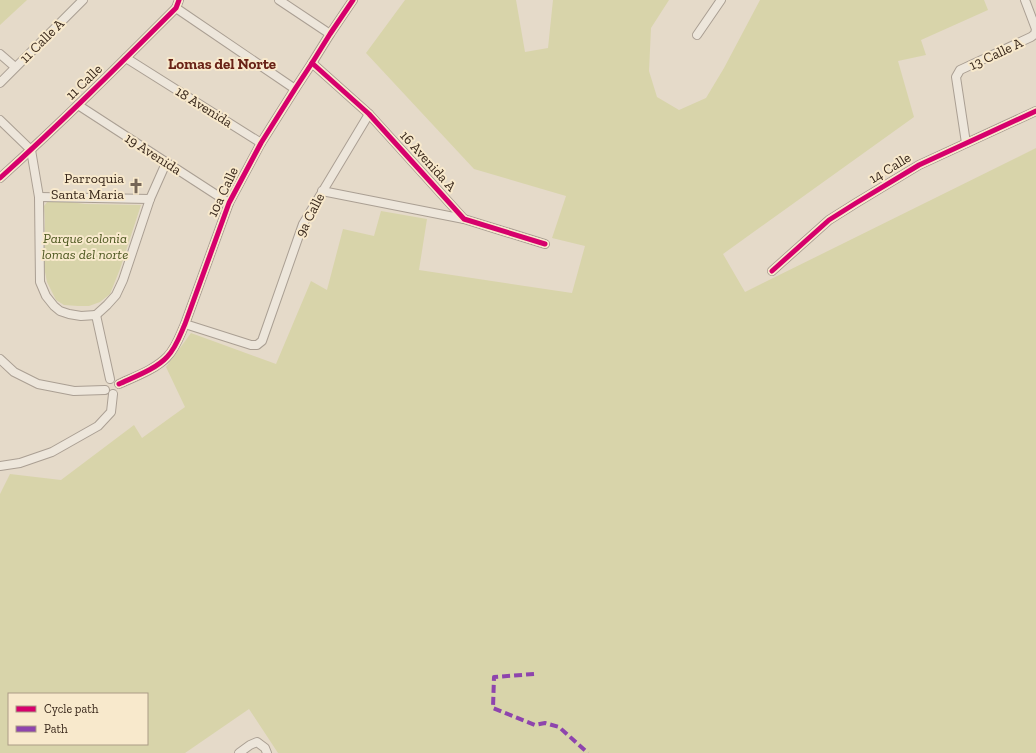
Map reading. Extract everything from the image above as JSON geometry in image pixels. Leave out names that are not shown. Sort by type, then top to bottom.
[{"type":"street","name":"11 Calle A","points":[[0,82],[84,0]]},
{"type":"street","name":"11 Calle","points":[[0,178],[126,58],[176,8],[179,0]]},
{"type":"street","points":[[279,0],[330,34]]},
{"type":"street","name":"10a Calle","points":[[119,384],[154,368],[167,357],[177,343],[229,203],[261,143],[353,0]]},
{"type":"street","points":[[697,35],[721,0]]},
{"type":"street","name":"13 Calle A","points":[[966,143],[956,77],[960,70],[1031,37],[1034,34],[1036,29],[1025,0]]},
{"type":"street","points":[[176,8],[295,89]]},
{"type":"street","points":[[0,54],[15,67]]},
{"type":"street","name":"18 Avenida","points":[[126,58],[261,143]]},
{"type":"street","name":"16 Avenida A","points":[[312,63],[369,114],[464,218],[545,244]]},
{"type":"street","name":"19 Avenida","points":[[78,105],[229,203]]},
{"type":"street","name":"14 Calle","points":[[772,271],[829,220],[856,202],[919,165],[1036,110]]},
{"type":"street","name":"9a Calle","points":[[185,324],[251,345],[257,345],[262,341],[303,224],[369,114]]},
{"type":"street","points":[[0,120],[30,150],[39,197],[40,282],[46,296],[54,306],[60,311],[70,314],[81,316],[96,314],[116,295],[123,280],[150,199],[166,163]]},
{"type":"street","points":[[322,191],[464,218]]},
{"type":"street","points":[[39,197],[150,199]]},
{"type":"street","points":[[96,314],[110,379]]},
{"type":"street","points":[[0,359],[14,372],[38,384],[74,391],[105,390],[108,393],[113,394]]},
{"type":"street","points":[[0,466],[20,463],[52,452],[98,426],[111,412],[113,394],[117,392],[119,384],[114,379],[110,379],[106,381],[104,385],[105,390]]},
{"type":"street","points":[[239,753],[257,742],[265,748],[268,753]]},
{"type":"green space","points":[[0,0],[27,0],[0,25]]},
{"type":"green space","points":[[405,0],[516,0],[525,52],[548,48],[553,0],[669,0],[651,28],[649,71],[657,97],[679,110],[706,98],[724,68],[760,0],[984,0],[988,10],[921,40],[926,55],[898,61],[914,117],[723,254],[745,292],[1036,148],[1036,753],[278,753],[249,709],[185,753],[0,753],[0,494],[10,474],[61,480],[134,425],[142,438],[185,407],[166,367],[191,333],[276,364],[311,281],[327,290],[343,229],[374,236],[381,211],[427,219],[419,270],[572,293],[585,246],[552,238],[566,196],[474,169],[366,53]]},
{"type":"green space","name":"Parque colonia lomas del norte","points":[[48,201],[85,204],[141,205],[120,269],[110,294],[100,302],[89,306],[78,306],[64,305],[56,300],[47,282],[44,267],[44,206]]},
{"type":"marked path","points":[[534,674],[494,677],[493,708],[535,725],[545,723],[559,727],[588,753]]},
{"type":"cycle path","points":[[0,178],[133,51],[176,8],[179,0]]},
{"type":"cycle path","points":[[119,384],[157,365],[173,350],[185,324],[229,203],[261,143],[353,0]]},
{"type":"cycle path","points":[[312,63],[369,114],[464,219],[545,244]]},
{"type":"cycle path","points":[[772,271],[829,220],[856,203],[919,165],[1036,111]]},
{"type":"place","name":"Parroquia Santa Maria","points":[[136,186]]},
{"type":"district","name":"Lomas del Norte","points":[[222,64]]}]
